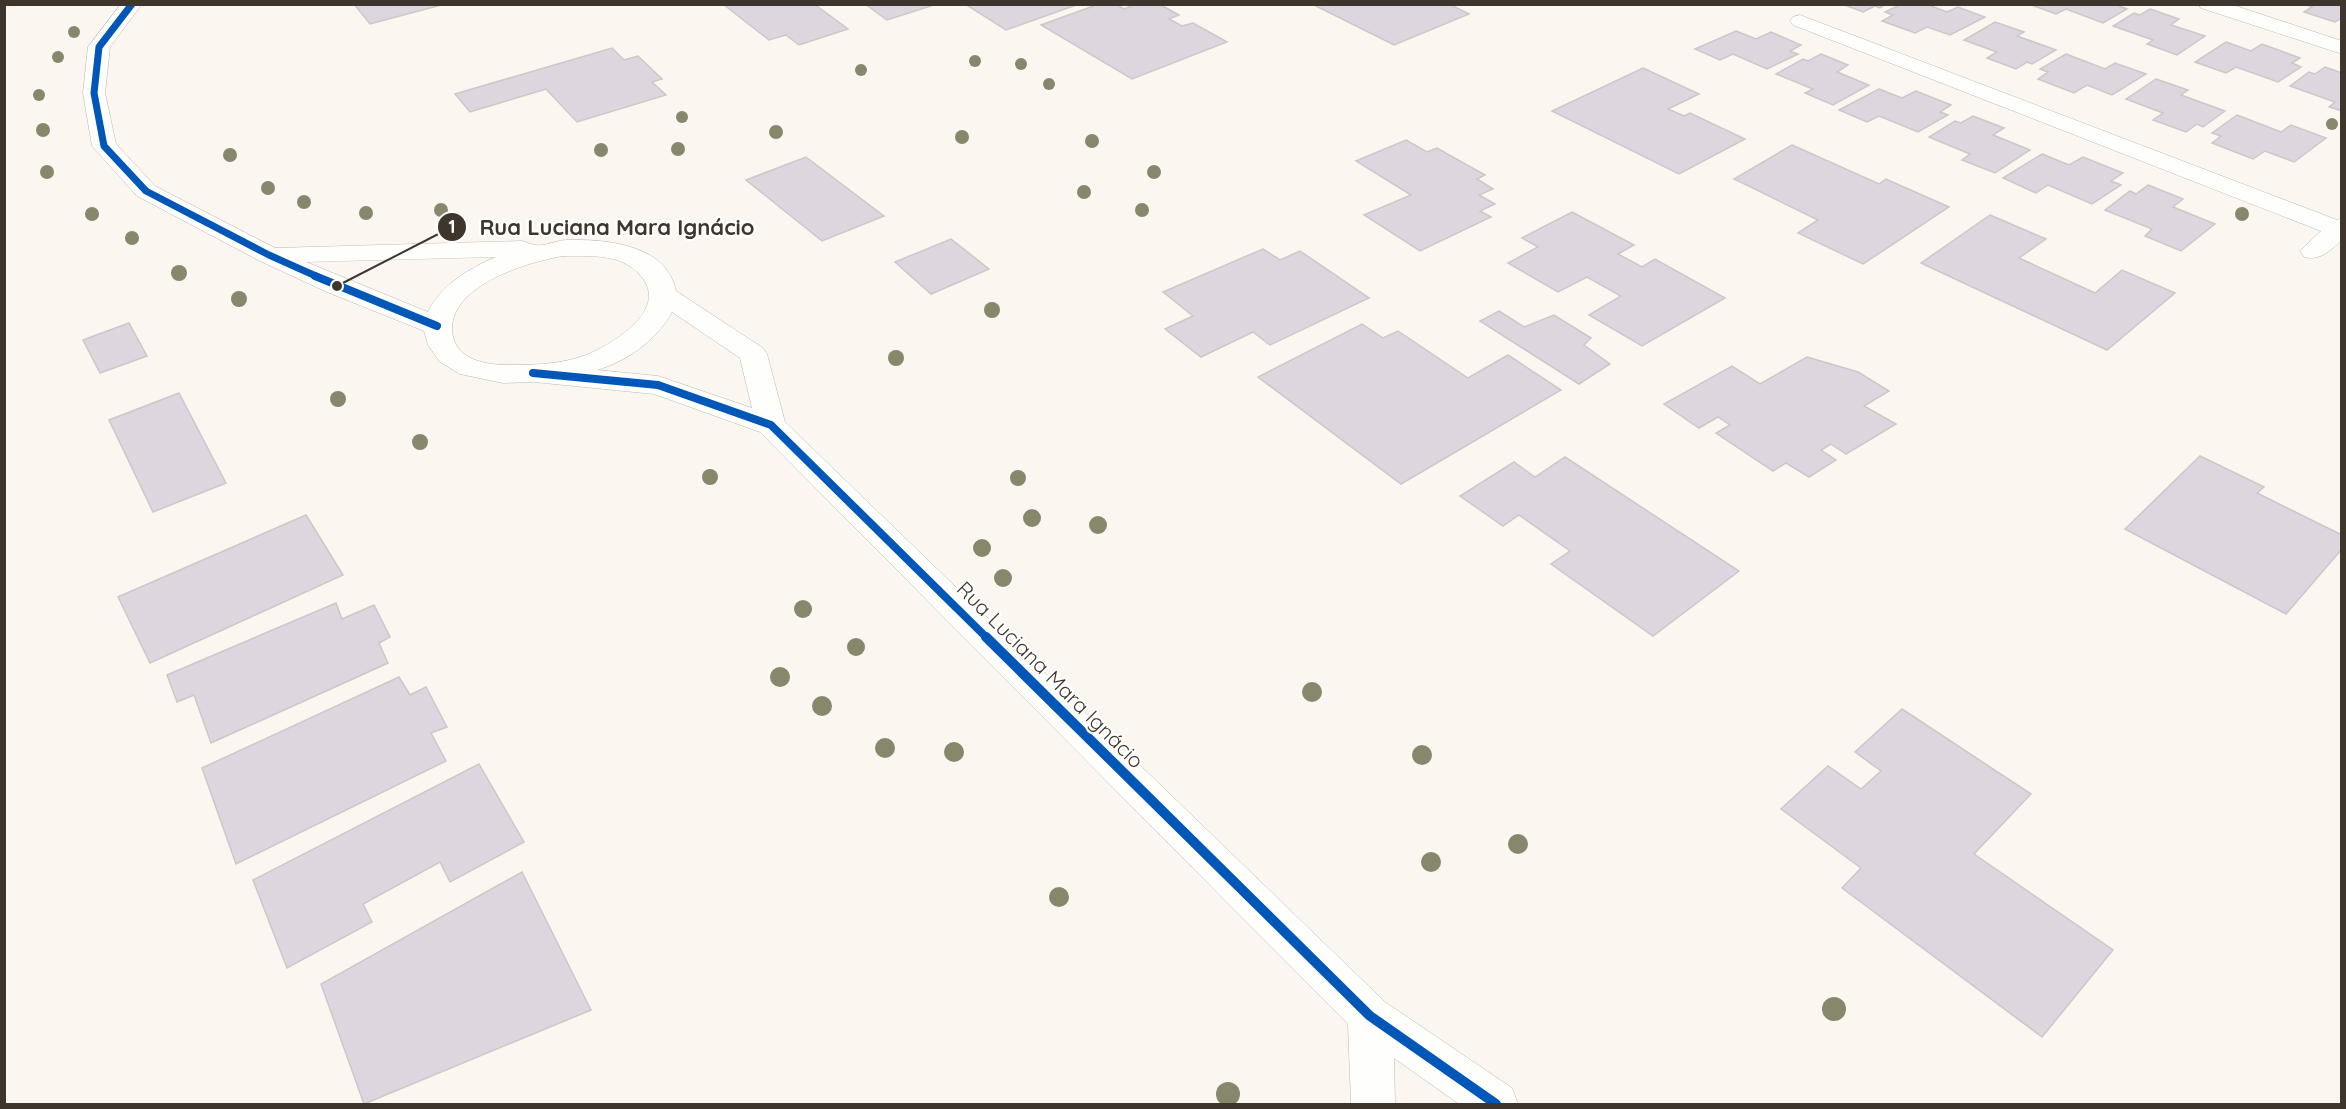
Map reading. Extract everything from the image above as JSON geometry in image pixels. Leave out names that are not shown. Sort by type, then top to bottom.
[{"type":"street","points":[[132,4],[99,47],[94,93],[104,146],[146,191],[269,255],[437,326]]},
{"type":"street","points":[[2208,4],[2342,48]]},
{"type":"street","points":[[1800,21],[2340,227],[2313,251]]},
{"type":"street","points":[[269,255],[563,248],[598,248],[625,253],[646,263],[664,286],[664,295],[658,314],[642,333],[618,350],[587,364],[533,373],[483,372],[456,362],[441,345],[437,326],[445,305],[465,284],[493,267],[527,255],[563,248]]},
{"type":"street","points":[[664,295],[753,354],[771,425]]},
{"type":"street","name":"Rua Luciana Mara Ignácio","points":[[533,373],[658,385],[771,425],[1370,1016],[1496,1104]]},
{"type":"street","points":[[1370,1016],[1373,1104]]},
{"type":"building","points":[[354,4],[445,4],[370,24]]},
{"type":"building","points":[[723,4],[814,4],[848,29],[799,45],[786,35],[769,40]]},
{"type":"building","points":[[865,4],[929,4],[931,6],[887,20]]},
{"type":"building","points":[[965,4],[1079,4],[1006,30]]},
{"type":"building","points":[[1099,4],[1115,4],[1124,9],[1137,4],[1159,4],[1179,15],[1169,19],[1182,26],[1193,23],[1227,42],[1132,79],[1041,25]]},
{"type":"building","points":[[1312,4],[1449,4],[1469,14],[1394,45]]},
{"type":"building","points":[[1842,4],[1886,4],[1880,8],[1875,6],[1863,12]]},
{"type":"building","points":[[1902,4],[1926,4],[1947,12],[1958,7],[1985,17],[1950,35],[1927,27],[1915,33],[1882,21],[1893,15],[1885,12]]},
{"type":"building","points":[[2029,4],[2122,4],[2119,6],[2127,9],[2103,23],[2066,9],[2056,14]]},
{"type":"building","points":[[2305,4],[2342,4],[2342,18],[2335,22],[2304,12],[2312,7]]},
{"type":"building","points":[[2150,9],[2179,19],[2171,25],[2205,36],[2177,55],[2147,44],[2153,40],[2113,26],[2134,13],[2140,15]]},
{"type":"building","points":[[1995,22],[2024,32],[2017,36],[2056,50],[2032,64],[2027,62],[2016,69],[1987,58],[1997,52],[1964,40]]},
{"type":"building","points":[[1736,31],[1756,39],[1771,32],[1801,45],[1790,51],[1798,54],[1767,69],[1733,54],[1720,60],[1695,49]]},
{"type":"building","points":[[2226,42],[2251,51],[2262,44],[2300,58],[2292,63],[2301,67],[2278,82],[2236,67],[2226,73],[2195,62]]},
{"type":"building","points":[[612,48],[624,60],[638,56],[662,79],[652,82],[666,95],[577,122],[546,89],[470,112],[455,94]]},
{"type":"building","points":[[1821,54],[1848,65],[1837,72],[1869,85],[1833,105],[1805,93],[1813,89],[1776,74],[1803,59],[1808,61]]},
{"type":"building","points":[[2066,54],[2105,69],[2115,63],[2146,74],[2112,95],[2087,85],[2074,93],[2038,79],[2048,72],[2040,69]]},
{"type":"building","points":[[2325,67],[2342,73],[2342,111],[2329,107],[2335,102],[2290,86],[2309,72],[2315,74]]},
{"type":"building","points":[[1643,68],[1699,94],[1668,109],[1684,116],[1690,113],[1745,139],[1679,174],[1552,111]]},
{"type":"building","points":[[2156,79],[2188,90],[2181,95],[2225,111],[2203,127],[2197,124],[2186,132],[2153,120],[2163,113],[2126,99]]},
{"type":"building","points":[[1879,89],[1902,98],[1916,91],[1951,105],[1940,112],[1948,115],[1918,132],[1879,116],[1867,122],[1839,110]]},
{"type":"building","points":[[2237,115],[2281,132],[2291,125],[2326,138],[2294,162],[2265,151],[2253,159],[2212,143],[2221,136],[2212,133]]},
{"type":"building","points":[[1973,116],[2004,128],[1993,135],[2030,150],[1995,173],[1962,160],[1970,154],[1929,137],[1955,121],[1961,123]]},
{"type":"building","points":[[1406,140],[1427,152],[1437,148],[1485,175],[1477,179],[1493,189],[1479,195],[1495,204],[1480,211],[1491,217],[1420,251],[1364,215],[1411,195],[1356,161]]},
{"type":"building","points":[[1792,145],[1879,184],[1886,179],[1949,207],[1863,264],[1798,233],[1818,220],[1734,179]]},
{"type":"building","points":[[2042,154],[2069,165],[2083,157],[2123,173],[2111,181],[2121,185],[2092,204],[2048,185],[2036,193],[2003,178]]},
{"type":"building","points":[[806,157],[884,216],[822,241],[746,180]]},
{"type":"building","points":[[2148,185],[2183,199],[2173,207],[2215,224],[2181,251],[2145,236],[2152,229],[2105,210],[2130,191],[2136,194]]},
{"type":"building","points":[[1572,212],[1634,245],[1618,254],[1642,267],[1655,259],[1725,298],[1642,346],[1589,315],[1621,296],[1587,277],[1558,292],[1508,263],[1538,247],[1522,238]]},
{"type":"building","points":[[1990,215],[2046,239],[2019,258],[2095,293],[2122,270],[2175,293],[2107,350],[1921,263]]},
{"type":"building","points":[[951,239],[989,269],[931,294],[895,262]]},
{"type":"building","points":[[1263,249],[1280,260],[1300,251],[1369,298],[1270,345],[1253,332],[1201,357],[1165,329],[1193,316],[1163,292]]},
{"type":"building","points":[[1499,311],[1524,327],[1554,315],[1591,338],[1584,345],[1610,364],[1579,384],[1480,321]]},
{"type":"building","points":[[129,323],[147,356],[100,373],[83,340]]},
{"type":"building","points":[[1362,324],[1383,338],[1398,331],[1468,378],[1508,355],[1561,390],[1401,484],[1258,377]]},
{"type":"building","points":[[1807,357],[1858,372],[1889,391],[1864,406],[1896,424],[1846,454],[1831,444],[1821,450],[1836,460],[1809,477],[1786,463],[1773,471],[1716,433],[1730,425],[1718,417],[1699,428],[1664,404],[1732,366],[1760,384]]},
{"type":"building","points":[[179,393],[226,483],[153,512],[109,420]]},
{"type":"building","points":[[2200,456],[2264,487],[2257,493],[2342,535],[2342,549],[2286,614],[2125,529]]},
{"type":"building","points":[[1565,457],[1739,571],[1653,636],[1551,564],[1570,551],[1519,515],[1503,526],[1460,496],[1514,462],[1535,477]]},
{"type":"building","points":[[306,515],[343,575],[150,663],[118,597]]},
{"type":"building","points":[[336,603],[342,619],[374,605],[390,637],[379,643],[388,663],[211,743],[194,695],[177,702],[167,675]]},
{"type":"building","points":[[399,677],[410,695],[426,687],[447,727],[431,733],[446,761],[236,864],[202,768]]},
{"type":"building","points":[[1902,709],[2031,794],[1974,854],[2113,950],[2042,1037],[1842,888],[1861,868],[1781,809],[1828,766],[1861,789],[1881,771],[1855,752]]},
{"type":"building","points":[[479,764],[524,842],[450,882],[440,862],[363,904],[372,922],[287,968],[253,880]]},
{"type":"building","points":[[522,872],[591,1010],[364,1104],[321,984]]},
{"type":"cycle path","points":[[132,4],[99,47],[94,93],[104,146],[146,191],[269,255],[337,286],[437,326]]},
{"type":"cycle path","points":[[533,373],[658,385],[771,425],[1370,1016],[1496,1104]]},
{"type":"place","name":"Rua Luciana Mara Ignácio","points":[[337,286]]}]
